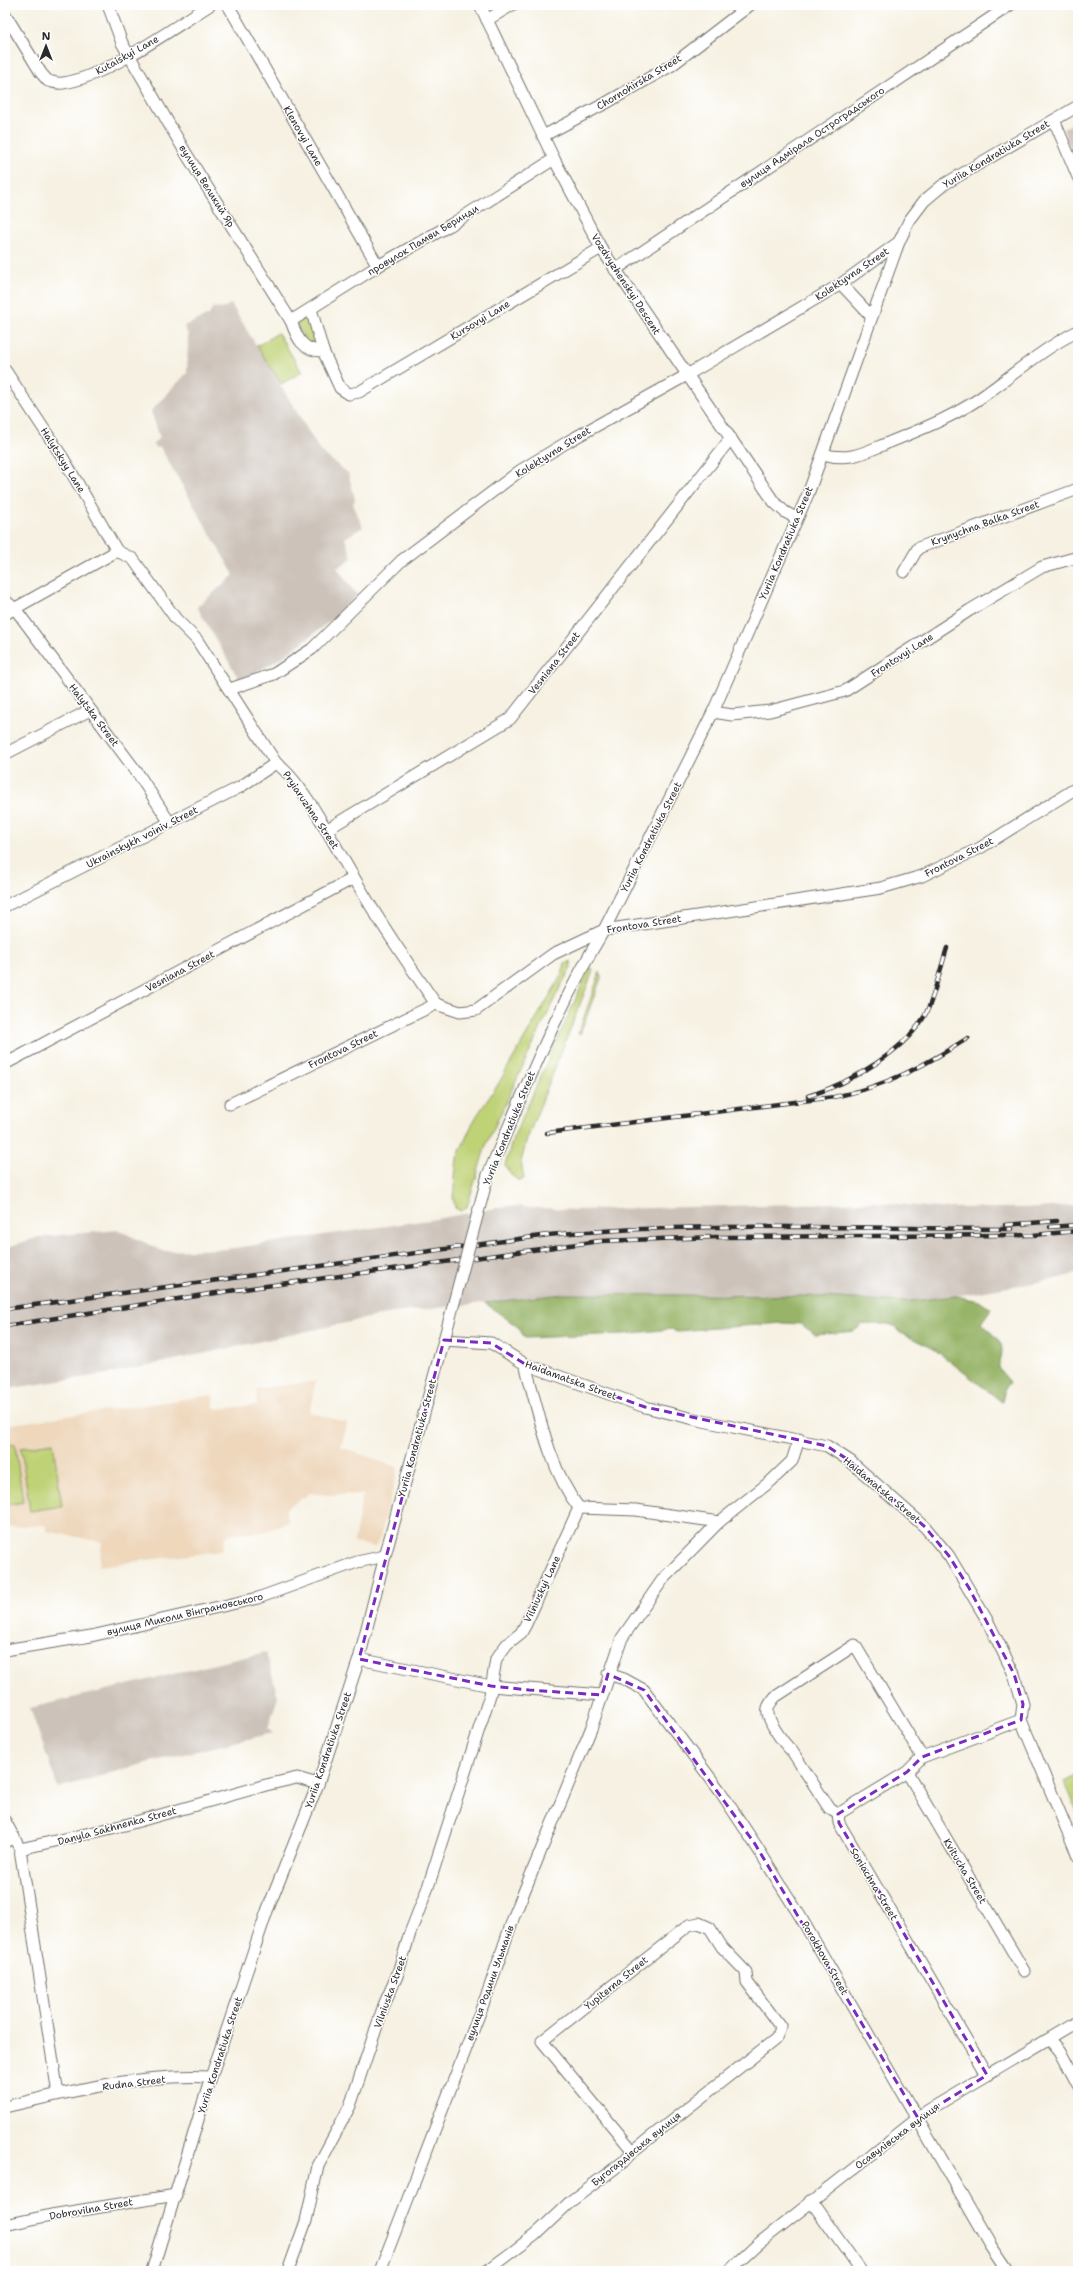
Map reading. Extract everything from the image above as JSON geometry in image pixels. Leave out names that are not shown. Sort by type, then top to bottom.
[{"type":"street","name":"вулиця Великий Яр","points":[[108,5],[122,43],[191,162],[291,321],[302,345],[313,351],[323,352]]},
{"type":"street","name":"Kutaiskyi Lane","points":[[5,14],[41,73],[48,81],[62,84],[86,77],[129,55],[210,5]]},
{"type":"street","name":"Klenovyi Lane","points":[[228,5],[378,266]]},
{"type":"street","name":"Vozdvyzhenskyi Descent","points":[[480,5],[554,159],[601,248],[774,502],[785,512],[796,518]]},
{"type":"street","points":[[487,20],[512,5]]},
{"type":"street","name":"Chornohirska Street","points":[[543,136],[606,103],[672,65],[750,5]]},
{"type":"street","name":"вулиця Адмірала Остроградського","points":[[615,270],[1010,5]]},
{"type":"street","name":"Yuriia Kondratiuka Street","points":[[152,2271],[211,2078],[267,1911],[318,1784],[359,1659],[385,1556],[488,1175],[536,1062],[584,964],[604,930],[713,712],[823,454],[871,316],[899,242],[909,221],[924,201],[943,185],[1078,106]]},
{"type":"street","points":[[1054,120],[1078,177]]},
{"type":"street","name":"провулок Памви Беринди","points":[[291,321],[378,266],[452,224],[554,159]]},
{"type":"street","name":"Kolektyvna Street","points":[[230,689],[274,674],[312,649],[401,561],[521,470],[569,441],[687,375],[841,284],[899,242]]},
{"type":"street","name":"Kursovyi Lane","points":[[323,352],[340,388],[349,394],[359,392],[601,248]]},
{"type":"street","points":[[841,284],[871,316]]},
{"type":"street","points":[[311,309],[323,352]]},
{"type":"street","points":[[823,454],[836,458],[851,457],[921,430],[963,409],[990,392],[1060,339],[1078,331]]},
{"type":"street","name":"Halytskyy Lane","points":[[5,370],[63,458],[117,551]]},
{"type":"street","name":"Vesniana Street","points":[[326,830],[510,719],[731,438]]},
{"type":"street","name":"Krynychna Balka Street","points":[[904,572],[918,548],[1078,489]]},
{"type":"street","points":[[5,614],[16,610],[117,551]]},
{"type":"street","name":"Pryiaruzhna Street","points":[[117,551],[133,559],[176,619],[197,640],[230,689],[238,707],[276,763],[287,771],[326,830],[354,878],[436,1004]]},
{"type":"street","name":"Frontovyi Lane","points":[[713,712],[732,716],[770,712],[846,691],[970,610],[1042,567],[1078,557]]},
{"type":"street","name":"Halytska Street","points":[[5,600],[16,610],[139,776],[170,823]]},
{"type":"street","points":[[5,754],[90,710]]},
{"type":"street","name":"Ukrainskykh voiniv Street","points":[[5,906],[240,787],[276,763]]},
{"type":"street","name":"Frontova Street","points":[[230,1104],[436,1004],[460,1012],[476,1010],[553,954],[604,930],[881,888],[922,876],[980,848],[1078,787]]},
{"type":"street","name":"Vesniana Street","points":[[5,1064],[354,878]]},
{"type":"street","name":"Haidamatska Street","points":[[444,1340],[491,1344],[525,1364],[645,1407],[698,1420],[799,1439],[827,1446],[850,1461],[925,1527],[950,1556],[987,1620],[1014,1674],[1023,1704],[1021,1720],[1078,1856]]},
{"type":"street","points":[[525,1364],[544,1432],[568,1494],[579,1508],[636,1510],[719,1522]]},
{"type":"street","name":"вулиця Родини Ульманів","points":[[380,2271],[484,2004],[514,1916],[591,1729],[608,1674],[622,1638],[662,1579],[719,1522],[771,1481],[792,1461],[799,1439]]},
{"type":"street","name":"Vilniuskyi Lane","points":[[491,1686],[496,1659],[507,1644],[521,1633],[526,1624],[579,1508]]},
{"type":"street","name":"вулиця Миколи Вінграновського","points":[[5,1650],[91,1636],[258,1598],[357,1562],[385,1556]]},
{"type":"street","name":"Soniachna Street","points":[[922,1757],[856,1646],[775,1697],[768,1708],[769,1717],[784,1744],[792,1751],[829,1808],[838,1814],[839,1823],[987,2075]]},
{"type":"street","points":[[359,1659],[491,1686],[602,1695]]},
{"type":"street","name":"Porokhova Street","points":[[608,1674],[624,1679],[644,1690],[720,1791],[800,1916],[991,2246],[1008,2271]]},
{"type":"street","name":"Vilniuska Street","points":[[288,2271],[306,2221],[318,2166],[350,2106],[384,2005],[397,1976],[410,1933],[428,1888],[490,1695],[491,1686]]},
{"type":"street","points":[[838,1814],[907,1772],[922,1757],[1021,1720]]},
{"type":"street","name":"Kvitucha Street","points":[[907,1772],[1024,1971]]},
{"type":"street","name":"Danyla Sakhnenka Street","points":[[20,1849],[125,1825],[266,1784],[297,1778],[318,1784]]},
{"type":"street","points":[[5,1820],[10,1840],[20,1849],[35,1956],[58,2094]]},
{"type":"street","name":"Yupiterna Street","points":[[633,2151],[542,2041],[688,1925],[699,1923],[710,1928],[722,1947],[746,1972],[747,1982],[780,2026]]},
{"type":"street","name":"Осавулівська вулиця","points":[[729,2271],[758,2244],[927,2111],[1078,2021]]},
{"type":"street","name":"Бугогардівська вулиця","points":[[487,2271],[535,2235],[571,2201],[623,2162],[633,2151],[777,2038],[780,2026]]},
{"type":"street","points":[[1050,2038],[1060,2051],[1078,2085]]},
{"type":"street","name":"Rudna Street","points":[[5,2107],[58,2094],[125,2083],[190,2076],[211,2078]]},
{"type":"street","name":"Dobrovilna Street","points":[[5,2225],[176,2195]]},
{"type":"street","points":[[811,2202],[861,2271]]},
{"type":"highlighted area","points":[[444,1340],[491,1343],[525,1364],[645,1407],[827,1446],[850,1461],[925,1527],[949,1556],[969,1588],[1014,1674],[1023,1704],[1021,1720],[922,1757],[907,1772],[838,1814],[839,1823],[987,2075],[918,2118],[755,1844],[644,1690],[608,1674],[602,1695],[491,1686],[359,1659]]},
{"type":"shaded area","points":[[1078,120],[1078,168],[1063,129]]},
{"type":"shaded area","points":[[231,304],[321,452],[348,473],[355,499],[353,504],[363,527],[345,538],[352,558],[337,568],[357,595],[338,615],[283,657],[240,681],[197,607],[234,575],[160,447],[157,448],[153,443],[160,438],[151,411],[187,373],[188,335],[184,326],[209,315],[213,307],[221,309]]},
{"type":"shaded area","points":[[875,1202],[938,1208],[1039,1208],[1078,1205],[1078,1273],[1056,1279],[956,1296],[902,1302],[807,1296],[563,1294],[392,1313],[113,1373],[5,1389],[5,1248],[39,1237],[118,1230],[163,1251],[226,1249],[436,1219],[508,1206],[575,1210]]},
{"type":"shaded area","points":[[316,1381],[309,1412],[347,1423],[341,1447],[398,1468],[380,1538],[375,1547],[354,1542],[363,1494],[329,1495],[310,1493],[285,1509],[289,1522],[264,1532],[226,1535],[222,1551],[99,1566],[102,1542],[47,1531],[45,1525],[8,1527],[8,1533],[5,1533],[5,1425],[213,1395],[214,1409],[257,1405],[256,1389]]},
{"type":"shaded area","points":[[266,1652],[278,1697],[268,1728],[273,1733],[146,1763],[58,1788],[30,1708]]},
{"type":"green space","points":[[309,318],[319,345],[307,345],[297,324],[301,319]]},
{"type":"green space","points":[[278,333],[302,372],[281,384],[257,346]]},
{"type":"green space","points":[[570,961],[571,968],[560,987],[486,1145],[467,1207],[461,1211],[455,1208],[453,1197],[457,1158],[474,1120],[497,1086],[561,976],[565,964]]},
{"type":"green space","points":[[590,967],[593,971],[527,1139],[521,1162],[524,1179],[518,1180],[511,1175],[505,1165],[513,1138]]},
{"type":"green space","points":[[600,972],[601,978],[580,1034],[578,1034]]},
{"type":"green space","points":[[563,1294],[807,1296],[902,1302],[956,1296],[979,1301],[991,1309],[981,1323],[1000,1342],[1002,1352],[998,1368],[1010,1382],[1005,1389],[1002,1402],[934,1349],[899,1332],[897,1327],[888,1324],[863,1324],[854,1331],[816,1335],[801,1324],[783,1323],[677,1331],[671,1329],[624,1334],[525,1338],[518,1327],[485,1303]]},
{"type":"green space","points":[[53,1443],[62,1506],[30,1511],[21,1448]]},
{"type":"green space","points":[[15,1444],[23,1502],[5,1505],[5,1445]]},
{"type":"green space","points":[[1078,1775],[1078,1813],[1064,1782]]},
{"type":"railway","points":[[808,1096],[842,1083],[860,1073],[878,1062],[909,1037],[921,1022],[929,1007],[947,948]]},
{"type":"railway","points":[[547,1133],[834,1097],[871,1087],[904,1074],[919,1067],[968,1038]]},
{"type":"railway","points":[[1005,1225],[1057,1221]]},
{"type":"railway","points":[[1050,1227],[1078,1225]]},
{"type":"railway","points":[[5,1309],[548,1235],[664,1228],[722,1227],[1012,1229]]},
{"type":"railway","points":[[5,1326],[229,1291],[600,1241],[717,1237],[1033,1235],[1078,1231]]}]
